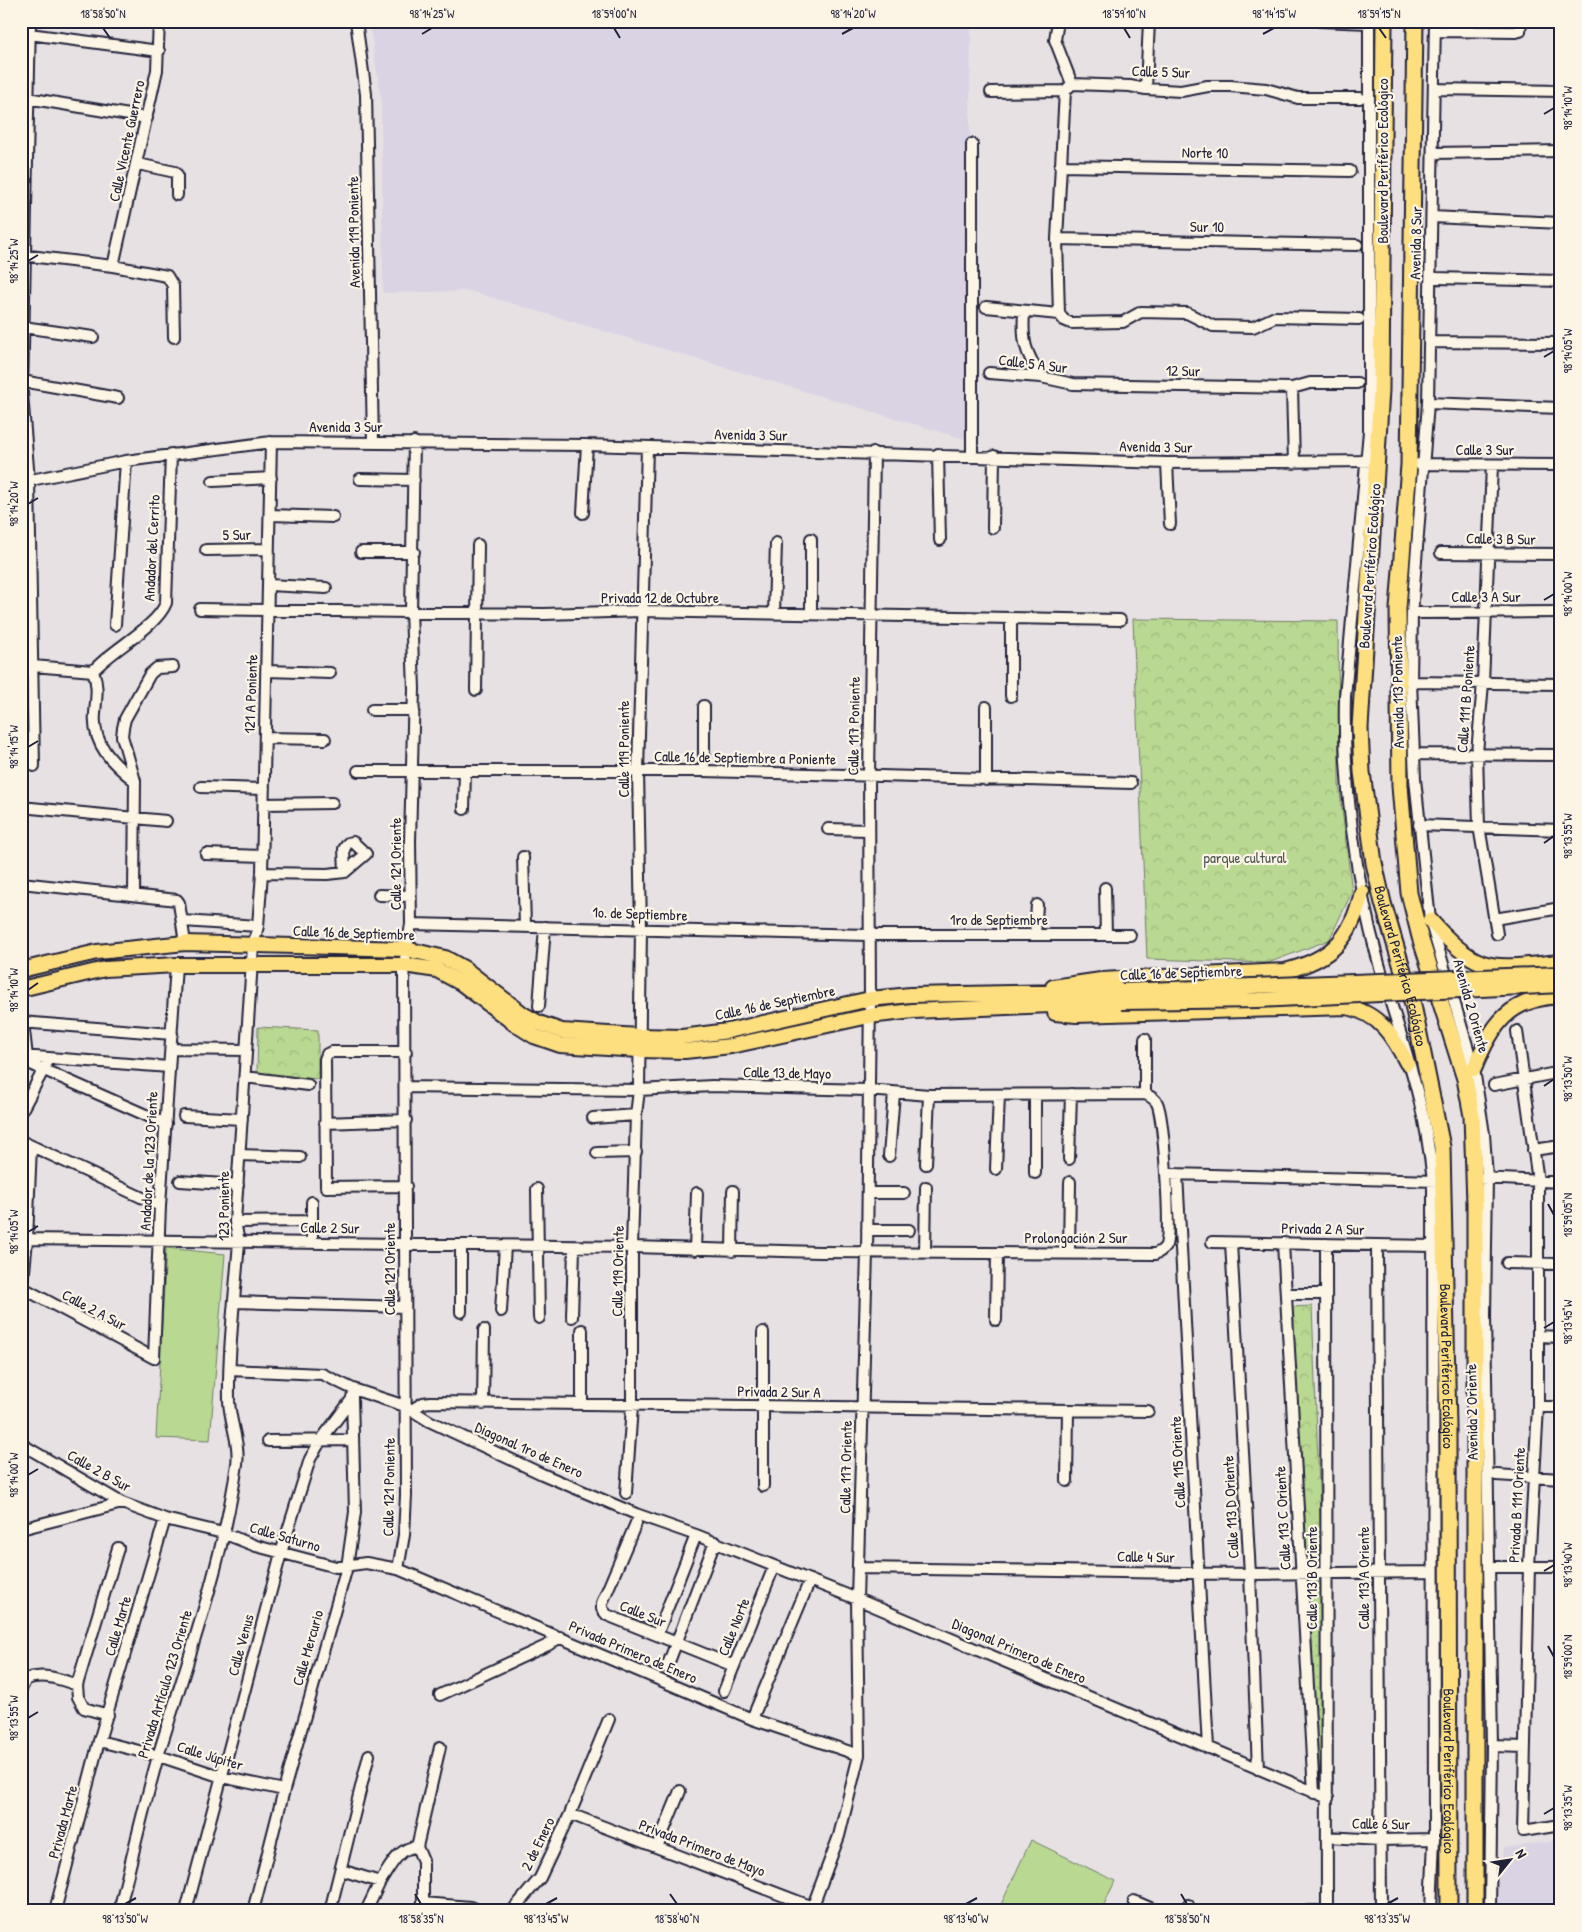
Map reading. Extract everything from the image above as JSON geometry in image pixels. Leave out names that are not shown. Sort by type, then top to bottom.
[{"type":"highway","name":"Boulevard Periférico Ecológico","points":[[1384,21],[1382,390],[1372,462],[1360,728],[1362,772],[1380,887],[1413,1005],[1433,1095],[1442,1147],[1439,1182],[1448,1427],[1449,1911]]},
{"type":"highway","name":"Boulevard Periférico Ecológico","points":[[1416,21],[1408,465],[1398,609],[1400,786],[1410,893],[1420,937],[1465,1079],[1481,1178],[1475,1911]]},
{"type":"main road","points":[[1025,993],[1070,982],[1285,971],[1308,965],[1326,956],[1338,946],[1357,914],[1362,892]]},
{"type":"main road","points":[[1430,920],[1459,950],[1481,963],[1497,967],[1561,962]]},
{"type":"main road","name":"Calle 16 de Septiembre","points":[[21,970],[97,952],[185,944],[406,949],[444,958],[465,970],[523,1014],[539,1023],[562,1031],[685,1050],[731,1046],[869,1016],[913,1011],[1019,1008],[1121,997],[1561,974]]},
{"type":"main road","name":"Calle 16 de Septiembre","points":[[21,989],[104,969],[176,964],[404,965],[438,970],[461,983],[534,1036],[560,1045],[639,1043],[728,1031],[870,999],[910,996],[1025,993],[1121,997],[1303,998],[1561,985]]},
{"type":"main road","points":[[1474,1069],[1491,1031],[1505,1014],[1531,1000],[1561,996]]},
{"type":"main road","points":[[1019,1008],[1076,1015],[1347,1007],[1367,1013],[1383,1025],[1408,1063]]},
{"type":"street","points":[[30,21],[25,97],[22,393],[34,766]]},
{"type":"street","name":"Calle Vicente Guerrero","points":[[113,266],[138,164],[158,70],[159,21]]},
{"type":"street","name":"Avenida 119 Poniente","points":[[356,21],[366,94],[373,442]]},
{"type":"street","points":[[1058,21],[1055,40],[1069,88],[1060,166],[1057,239],[1059,314],[1064,320],[1071,323],[1123,322],[1141,312],[1187,313],[1213,326],[1253,327],[1275,317],[1359,319]]},
{"type":"street","points":[[1146,89],[1148,21]]},
{"type":"street","points":[[1320,22],[1369,22]]},
{"type":"street","name":"Boulevard Periférico Ecológico","points":[[1369,22],[1372,462],[1345,697],[1345,730],[1348,783],[1362,892],[1379,964],[1419,1098],[1428,1143],[1439,1182],[1433,1246],[1434,1839],[1431,1911]]},
{"type":"street","points":[[1435,26],[1521,26]]},
{"type":"street","name":"Avenida 8 Sur","points":[[1424,464],[1430,342],[1435,26]]},
{"type":"street","points":[[29,34],[159,51]]},
{"type":"street","name":"Calle 5 Sur","points":[[991,92],[1130,86],[1181,91],[1208,86],[1230,86],[1266,89],[1298,98],[1360,98]]},
{"type":"street","points":[[1435,89],[1561,91]]},
{"type":"street","points":[[25,97],[147,118]]},
{"type":"street","points":[[972,144],[972,455]]},
{"type":"street","points":[[1433,152],[1561,151]]},
{"type":"street","points":[[138,164],[175,172],[177,175],[177,195]]},
{"type":"street","name":"Norte 10","points":[[1060,166],[1350,172]]},
{"type":"street","points":[[1432,217],[1561,223]]},
{"type":"street","name":"Sur 10","points":[[1057,239],[1358,245]]},
{"type":"street","points":[[23,255],[113,266],[167,276],[173,286],[174,337]]},
{"type":"street","points":[[1436,278],[1561,281]]},
{"type":"street","points":[[986,307],[1059,314]]},
{"type":"street","points":[[1024,312],[1023,336],[1025,347],[1041,377]]},
{"type":"street","points":[[23,327],[93,337]]},
{"type":"street","points":[[1430,342],[1561,342]]},
{"type":"street","name":"Calle 5 A Sur","points":[[989,373],[1041,377],[1073,384]]},
{"type":"street","points":[[22,382],[118,398]]},
{"type":"street","name":"12 Sur","points":[[1073,384],[1292,388],[1310,384],[1357,383]]},
{"type":"street","points":[[1292,388],[1294,464]]},
{"type":"street","points":[[1428,403],[1561,408]]},
{"type":"street","name":"Avenida 3 Sur","points":[[25,482],[126,461],[271,442],[587,445],[1167,462],[1294,464],[1372,462]]},
{"type":"street","name":"121 A Poniente","points":[[253,946],[258,926],[263,856],[271,442]]},
{"type":"street","name":"Calle 121 Oriente","points":[[409,1408],[405,1307],[406,1052],[404,965],[410,924],[414,710],[411,611],[414,552],[414,442]]},
{"type":"street","points":[[583,513],[587,445]]},
{"type":"street","name":"Calle 119 Poniente","points":[[639,1043],[641,929],[638,771],[646,448]]},
{"type":"street","name":"Andador del Cerrito","points":[[93,672],[101,662],[156,618],[163,611],[166,603],[171,454]]},
{"type":"street","name":"Calle 117 Poniente","points":[[869,1016],[868,830],[874,454]]},
{"type":"street","points":[[938,454],[940,540]]},
{"type":"street","points":[[993,528],[994,456]]},
{"type":"street","points":[[115,625],[126,461]]},
{"type":"street","points":[[1167,462],[1170,524]]},
{"type":"street","name":"Avenida 113 Poniente","points":[[1424,464],[1412,613],[1411,682],[1419,825],[1430,920]]},
{"type":"street","name":"Calle 3 Sur","points":[[1408,465],[1561,465]]},
{"type":"street","name":"Calle 111 B Poniente","points":[[1492,465],[1483,683],[1476,753],[1479,826],[1497,934]]},
{"type":"street","points":[[213,481],[271,478]]},
{"type":"street","points":[[360,479],[414,480]]},
{"type":"street","points":[[270,515],[333,516]]},
{"type":"street","points":[[811,539],[811,614]]},
{"type":"street","points":[[774,614],[776,543]]},
{"type":"street","points":[[476,690],[478,545]]},
{"type":"street","name":"5 Sur","points":[[206,550],[268,549]]},
{"type":"street","points":[[361,552],[414,552]]},
{"type":"street","name":"Calle 3 B Sur","points":[[1441,553],[1561,554]]},
{"type":"street","points":[[269,585],[326,588]]},
{"type":"street","name":"Privada 12 de Octubre","points":[[200,609],[544,614],[641,611],[1120,620]]},
{"type":"street","name":"Calle 3 A Sur","points":[[1412,613],[1561,612]]},
{"type":"street","points":[[1011,619],[1011,696]]},
{"type":"street","points":[[21,664],[93,672],[98,684],[94,728],[98,740],[106,754],[136,781]]},
{"type":"street","points":[[134,894],[136,781],[122,736],[125,719],[150,674],[157,668],[173,667]]},
{"type":"street","points":[[267,671],[330,673]]},
{"type":"street","points":[[1411,682],[1561,684]]},
{"type":"street","points":[[704,706],[704,771]]},
{"type":"street","points":[[986,707],[986,780]]},
{"type":"street","points":[[372,710],[414,710]]},
{"type":"street","points":[[265,738],[325,739]]},
{"type":"street","points":[[1415,754],[1561,755]]},
{"type":"street","name":"Calle 16 de Septiembre a Poniente","points":[[358,771],[704,771],[869,774],[986,780],[1131,783]]},
{"type":"street","points":[[464,809],[465,772]]},
{"type":"street","points":[[201,787],[264,789]]},
{"type":"street","points":[[264,804],[332,803]]},
{"type":"street","points":[[21,807],[166,821]]},
{"type":"street","points":[[1419,825],[1561,830]]},
{"type":"street","points":[[828,829],[868,830]]},
{"type":"street","points":[[206,854],[263,856]]},
{"type":"street","points":[[523,856],[525,926]]},
{"type":"street","points":[[262,873],[327,874],[344,872]]},
{"type":"street","points":[[21,883],[177,900],[183,921],[185,944]]},
{"type":"street","points":[[1106,888],[1106,936]]},
{"type":"street","points":[[379,895],[410,896]]},
{"type":"street","points":[[1035,935],[1037,904]]},
{"type":"street","points":[[1494,919],[1561,908]]},
{"type":"street","name":"Avenida 2 Oriente","points":[[1430,920],[1474,1069],[1484,1134],[1481,1178],[1492,1746],[1490,1911]]},
{"type":"street","points":[[183,921],[258,926]]},
{"type":"street","name":"1o. de Septiembre","points":[[410,924],[868,935]]},
{"type":"street","points":[[539,1006],[545,927]]},
{"type":"street","name":"1ro de Septiembre","points":[[868,935],[1130,935]]},
{"type":"street","name":"123 Poniente","points":[[237,1465],[237,1441],[230,1412],[230,1370],[239,1242],[235,1222],[253,946]]},
{"type":"street","name":"Andador de la 123 Oriente","points":[[154,1358],[160,1206],[169,1067],[172,1049],[176,964]]},
{"type":"street","name":"Calle 117 Oriente","points":[[816,1909],[839,1836],[859,1755],[857,1599],[867,1253],[869,1016]]},
{"type":"street","points":[[166,1124],[43,1071],[33,1064],[24,1057],[22,1022],[172,1034]]},
{"type":"street","name":"Privada B 111 Oriente","points":[[1516,1031],[1538,1181],[1539,1263],[1538,1407],[1529,1566],[1523,1831],[1561,1825]]},
{"type":"street","points":[[1145,1039],[1145,1094]]},
{"type":"street","name":"Calle 119 Oriente","points":[[626,1493],[632,1406],[632,1247],[636,1115],[640,1090],[639,1043]]},
{"type":"street","points":[[172,1049],[246,1050]]},
{"type":"street","points":[[406,1052],[332,1052],[327,1054],[325,1059],[326,1187],[406,1186]]},
{"type":"street","points":[[24,1057],[169,1067]]},
{"type":"street","points":[[21,1112],[50,1059]]},
{"type":"street","points":[[1494,1085],[1561,1072]]},
{"type":"street","points":[[245,1077],[308,1085]]},
{"type":"street","name":"Calle 13 de Mayo","points":[[406,1087],[640,1090],[712,1086],[868,1090],[929,1095],[1145,1094]]},
{"type":"street","points":[[889,1156],[894,1093]]},
{"type":"street","points":[[1069,1159],[1071,1094]]},
{"type":"street","name":"Calle 115 Oriente","points":[[1145,1094],[1153,1097],[1159,1109],[1171,1174],[1199,1573],[1208,1748]]},
{"type":"street","points":[[926,1164],[929,1095]]},
{"type":"street","points":[[996,1169],[999,1095]]},
{"type":"street","points":[[1035,1095],[1035,1173]]},
{"type":"street","points":[[593,1118],[636,1115]]},
{"type":"street","points":[[184,1116],[242,1119]]},
{"type":"street","points":[[325,1123],[406,1120]]},
{"type":"street","points":[[21,1304],[27,1239],[26,1143],[160,1206]]},
{"type":"street","points":[[1534,1150],[1561,1146]]},
{"type":"street","points":[[597,1152],[636,1152]]},
{"type":"street","points":[[240,1155],[300,1157]]},
{"type":"street","points":[[1171,1174],[1439,1182]]},
{"type":"street","name":"Prolongación 2 Sur","points":[[632,1247],[867,1253],[1160,1252],[1166,1244],[1168,1234],[1171,1174]]},
{"type":"street","points":[[1481,1178],[1561,1182]]},
{"type":"street","points":[[180,1181],[238,1185]]},
{"type":"street","points":[[1069,1253],[1070,1182]]},
{"type":"street","points":[[925,1252],[926,1187]]},
{"type":"street","points":[[538,1189],[539,1318]]},
{"type":"street","points":[[732,1251],[733,1191]]},
{"type":"street","points":[[695,1250],[697,1193]]},
{"type":"street","points":[[868,1193],[904,1193]]},
{"type":"street","points":[[312,1202],[312,1242]]},
{"type":"street","points":[[235,1222],[312,1221]]},
{"type":"street","points":[[867,1230],[908,1230]]},
{"type":"street","name":"Calle 2 Sur","points":[[27,1239],[312,1242],[574,1248],[632,1247]]},
{"type":"street","name":"Privada 2 A Sur","points":[[1212,1242],[1433,1246]]},
{"type":"street","name":"Calle 113 D Oriente","points":[[1231,1243],[1250,1574],[1258,1769]]},
{"type":"street","name":"Calle 113 C Oriente","points":[[1283,1243],[1314,1792]]},
{"type":"street","name":"Calle 113 B Oriente","points":[[1326,1244],[1327,1911]]},
{"type":"street","name":"Calle 113 A Oriente","points":[[1377,1245],[1381,1911]]},
{"type":"street","points":[[461,1246],[461,1312]]},
{"type":"street","points":[[502,1311],[505,1246]]},
{"type":"street","points":[[572,1317],[574,1248]]},
{"type":"street","points":[[996,1320],[997,1253]]},
{"type":"street","points":[[1507,1263],[1561,1264]]},
{"type":"street","name":"Calle 2 A Sur","points":[[22,1287],[154,1358]]},
{"type":"street","points":[[1286,1294],[1326,1294]]},
{"type":"street","points":[[235,1302],[405,1307]]},
{"type":"street","points":[[483,1404],[484,1330]]},
{"type":"street","points":[[582,1330],[582,1404]]},
{"type":"street","points":[[763,1486],[764,1332]]},
{"type":"street","points":[[1538,1336],[1561,1337]]},
{"type":"street","points":[[230,1370],[322,1374],[352,1394]]},
{"type":"street","name":"Diagonal 1ro de Enero","points":[[352,1394],[409,1408],[429,1421],[542,1474],[636,1514],[696,1535]]},
{"type":"street","name":"Calle Mercurio","points":[[253,1911],[284,1790],[347,1567],[355,1512],[352,1394]]},
{"type":"street","name":"Calle Venus","points":[[186,1911],[281,1553],[310,1459],[352,1394]]},
{"type":"street","name":"Privada 2 Sur A","points":[[409,1408],[430,1402],[1148,1411]]},
{"type":"street","points":[[1538,1407],[1561,1407]]},
{"type":"street","name":"Calle 121 Poniente","points":[[398,1569],[404,1534],[409,1408]]},
{"type":"street","points":[[1067,1481],[1068,1411]]},
{"type":"street","points":[[268,1441],[353,1440]]},
{"type":"street","name":"Calle 2 B Sur","points":[[21,1444],[122,1503],[165,1519]]},
{"type":"street","name":"Privada Artículo 123 Oriente","points":[[119,1911],[159,1756],[193,1645],[223,1533],[237,1465]]},
{"type":"street","points":[[1496,1475],[1561,1479]]},
{"type":"street","points":[[21,1529],[122,1503]]},
{"type":"street","name":"Calle Saturno","points":[[165,1519],[223,1533],[281,1553],[336,1567],[366,1563],[398,1569]]},
{"type":"street","name":"Calle Marte","points":[[99,1741],[108,1716],[165,1519]]},
{"type":"street","name":"Calle Sur","points":[[636,1523],[602,1603],[602,1610],[607,1615],[734,1666]]},
{"type":"street","points":[[657,1635],[696,1535]]},
{"type":"street","name":"Diagonal Primero de Enero","points":[[696,1535],[857,1599],[1328,1798]]},
{"type":"street","points":[[667,1667],[715,1542]]},
{"type":"street","points":[[108,1716],[84,1708],[78,1697],[77,1685],[118,1548]]},
{"type":"street","points":[[1489,1567],[1561,1567]]},
{"type":"street","name":"Calle 4 Sur","points":[[858,1568],[994,1568],[1250,1574],[1433,1572]]},
{"type":"street","name":"Privada Primero de Enero","points":[[398,1569],[752,1719],[859,1755]]},
{"type":"street","name":"Calle Norte","points":[[724,1691],[771,1574]]},
{"type":"street","points":[[752,1719],[810,1580]]},
{"type":"street","points":[[440,1695],[548,1645],[560,1637]]},
{"type":"street","points":[[21,1689],[26,1679],[32,1677],[51,1676],[77,1685]]},
{"type":"street","name":"2 de Enero","points":[[512,1911],[540,1878],[570,1814],[609,1719]]},
{"type":"street","name":"Calle Júpiter","points":[[99,1741],[159,1756],[222,1777],[284,1790]]},
{"type":"street","name":"Privada Marte","points":[[55,1911],[99,1741]]},
{"type":"street","points":[[1492,1746],[1525,1747]]},
{"type":"street","points":[[417,1847],[440,1747]]},
{"type":"street","points":[[330,1911],[369,1756]]},
{"type":"street","points":[[657,1847],[680,1791]]},
{"type":"street","name":"Privada Primero de Mayo","points":[[570,1814],[816,1909]]},
{"type":"street","name":"Calle 6 Sur","points":[[1327,1838],[1380,1840],[1434,1839]]},
{"type":"street","points":[[366,1911],[380,1882],[404,1850],[410,1847],[417,1847]]},
{"type":"street","points":[[417,1847],[421,1852],[423,1861],[423,1907],[470,1907],[480,1911]]},
{"type":"street","points":[[341,1870],[380,1882]]},
{"type":"street","points":[[1134,1901],[1157,1911]]},
{"type":"street","points":[[1308,1910],[1321,1911]]},
{"type":"shaded area","points":[[369,21],[971,21],[967,440],[470,291],[383,293],[381,99]]},
{"type":"shaded area","points":[[1561,1840],[1561,1911],[1498,1911],[1497,1866],[1502,1864],[1504,1848]]},
{"type":"green space","name":"parque cultural","points":[[1133,619],[1338,621],[1339,784],[1352,892],[1329,940],[1268,963],[1147,959]]},
{"type":"green space","points":[[258,1027],[318,1030],[318,1079],[257,1073]]},
{"type":"green space","points":[[166,1248],[225,1254],[210,1440],[156,1438]]},
{"type":"green space","points":[[1312,1306],[1322,1563],[1307,1564],[1292,1307]]},
{"type":"green space","points":[[1306,1582],[1320,1582],[1323,1791],[1316,1789]]},
{"type":"green space","points":[[1031,1840],[1115,1881],[1101,1911],[998,1911]]}]
